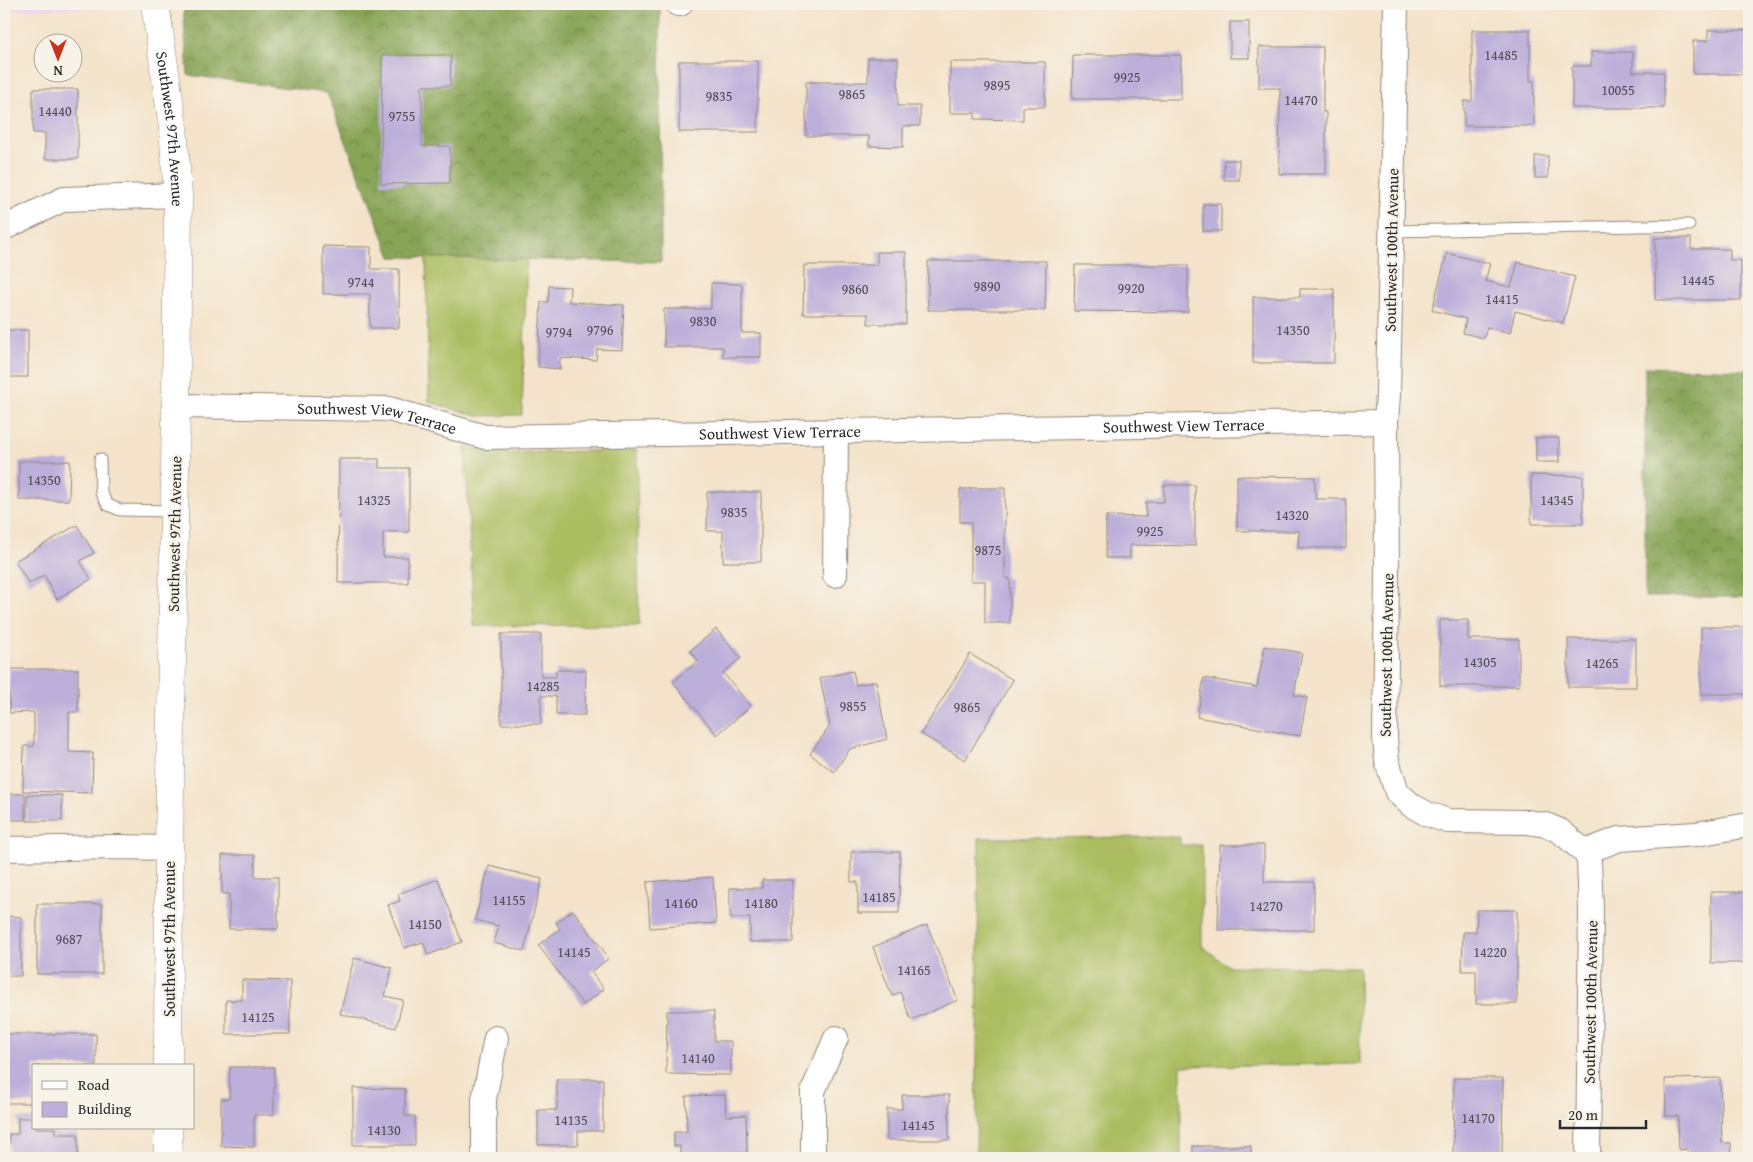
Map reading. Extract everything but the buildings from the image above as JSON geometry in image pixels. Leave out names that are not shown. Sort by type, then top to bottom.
[{"type":"street","name":"Southwest 97th Avenue","points":[[155,4],[174,127],[178,195],[168,1064]]},
{"type":"street","name":"Southwest 100th Avenue","points":[[1396,4],[1386,422],[1385,738],[1387,761],[1396,792],[1427,814],[1448,821],[1546,824],[1560,831],[1585,852],[1589,861],[1591,894],[1588,1158]]},
{"type":"street","points":[[4,228],[64,199],[178,195]]},
{"type":"street","name":"Southwest View Terrace","points":[[176,406],[389,409],[485,437],[1386,422]]},
{"type":"street","points":[[835,575],[836,431]]},
{"type":"street","points":[[1585,852],[1619,838],[1696,834],[1749,826]]},
{"type":"street","points":[[4,849],[169,848]]},
{"type":"street","points":[[484,1158],[484,1099],[496,1038]]},
{"type":"street","points":[[813,1158],[813,1091],[836,1038]]},
{"type":"street","points":[[168,1130],[168,1158]]},
{"type":"lane","points":[[1392,231],[1689,225]]},
{"type":"lane","points":[[100,459],[101,492],[108,505],[120,510],[174,511]]},
{"type":"shaded area","points":[[4,4],[108,4],[108,8],[4,10]]},
{"type":"green space","points":[[183,4],[660,4],[661,262],[391,257],[327,93],[188,75]]},
{"type":"green space","points":[[426,257],[527,260],[522,415],[477,416],[429,402]]},
{"type":"green space","points":[[1645,367],[1749,370],[1749,597],[1645,597]]},
{"type":"green space","points":[[465,447],[496,453],[637,450],[639,625],[474,626]]},
{"type":"green space","points":[[1180,837],[1180,845],[1202,845],[1202,946],[1228,966],[1359,967],[1360,1064],[1181,1066],[1181,1158],[976,1158],[979,838]]}]
